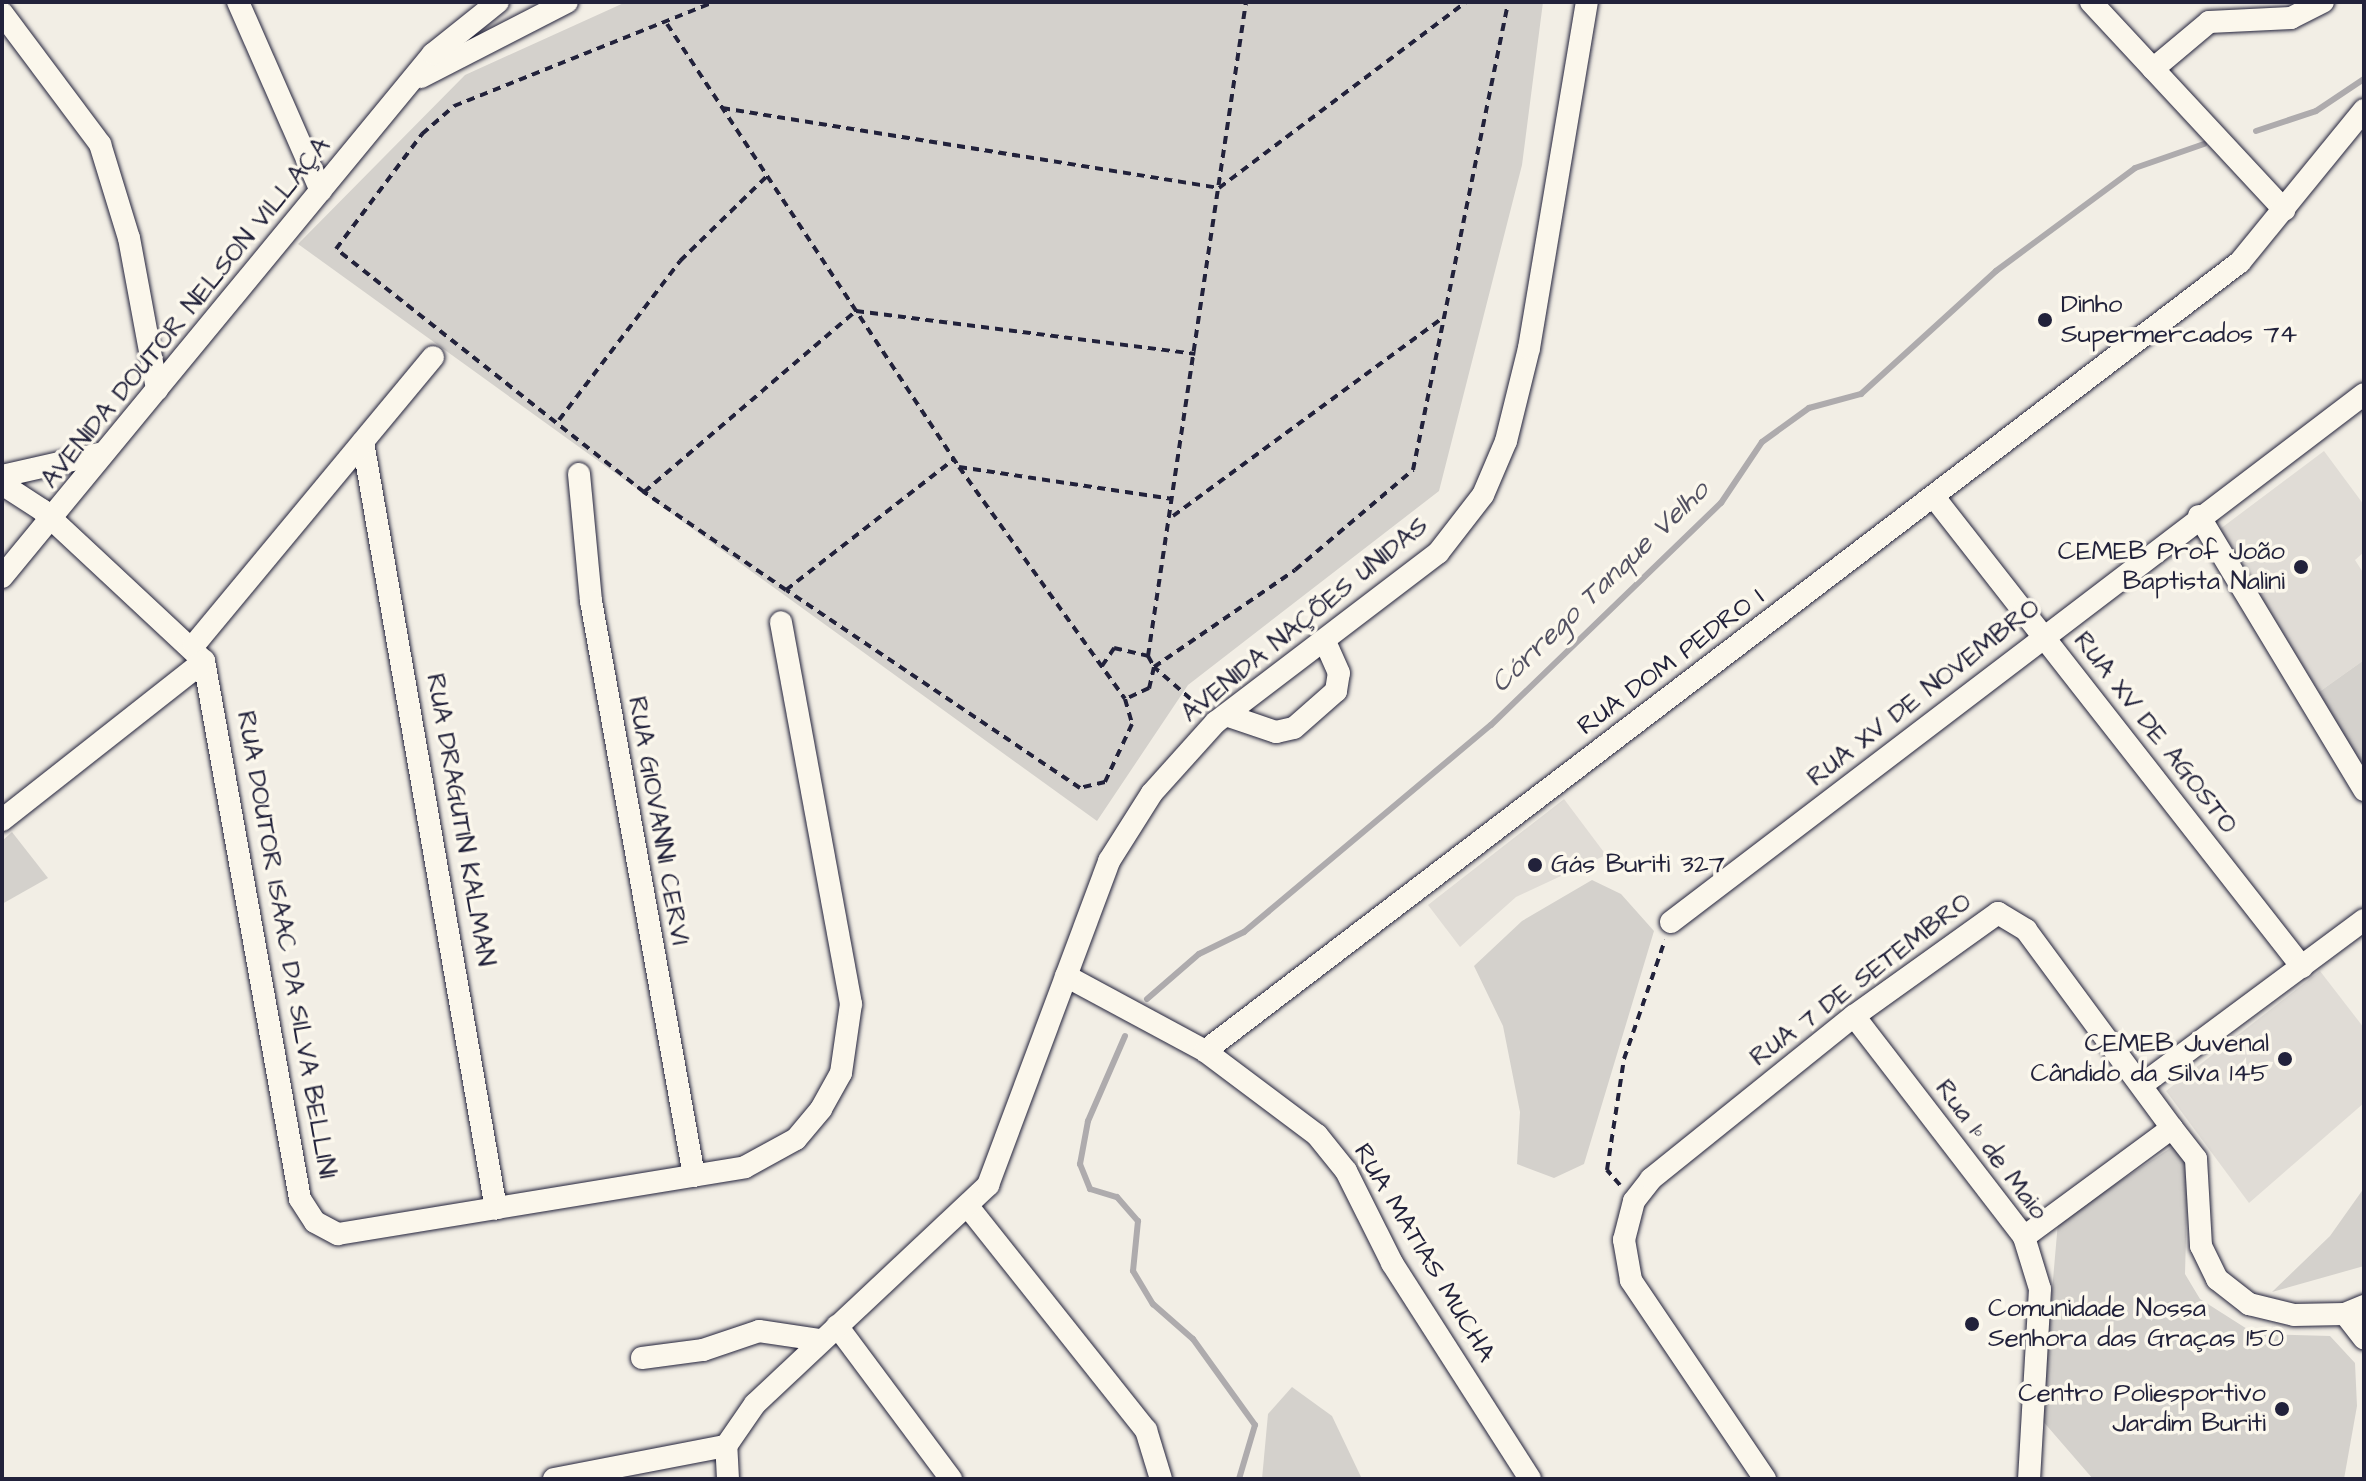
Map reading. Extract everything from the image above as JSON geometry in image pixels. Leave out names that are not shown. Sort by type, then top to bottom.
[{"type":"street","points":[[238,2],[321,191]]},
{"type":"street","name":"AVENIDA DOUTOR NELSON VILLAÇA","points":[[413,82],[567,2]]},
{"type":"street","name":"AVENIDA NAÇÕES UNIDAS","points":[[724,1468],[755,1404],[828,1333],[970,1209],[1012,1133],[1066,976],[1130,824],[1221,718],[1325,641],[1463,526],[1506,441],[1587,2]]},
{"type":"street","points":[[2091,2],[2284,210]]},
{"type":"street","points":[[2153,69],[2209,22],[2291,18],[2323,2]]},
{"type":"street","points":[[489,3],[536,17]]},
{"type":"street","name":"AVENIDA DOUTOR NELSON VILLAÇA","points":[[2,577],[54,521],[103,453],[413,82],[433,54],[489,3]]},
{"type":"street","points":[[2,13],[100,144],[129,238],[157,389]]},
{"type":"street","name":"RUA DOM PEDRO I","points":[[1205,1051],[2240,262],[2364,110]]},
{"type":"street","points":[[2,820],[199,653],[433,357]]},
{"type":"street","name":"RUA XV DE NOVEMBRO","points":[[1671,922],[2199,516],[2364,394]]},
{"type":"street","name":"RUA DRAGUTIN KALMAN","points":[[363,442],[496,1209]]},
{"type":"street","points":[[2,476],[103,453]]},
{"type":"street","name":"RUA GIOVANNI CERVI","points":[[579,474],[591,601],[694,1176]]},
{"type":"street","points":[[2,484],[54,521],[199,653]]},
{"type":"street","name":"RUA XV DE AGOSTO","points":[[1934,497],[2302,967]]},
{"type":"street","points":[[2199,516],[2364,790]]},
{"type":"street","name":"RUA DOUTOR ISAAC DA SILVA BELLINI","points":[[199,653],[307,1213],[338,1234],[745,1167],[796,1139],[841,1073],[849,1044],[851,1004],[781,622]]},
{"type":"street","points":[[1221,718],[1276,732],[1294,728],[1336,691],[1339,673],[1325,641]]},
{"type":"street","name":"RUA 7 DE SETEMBRO","points":[[1631,1207],[1651,1179],[1854,1016],[1982,920],[2009,914],[2143,1084]]},
{"type":"street","points":[[2364,920],[2143,1084],[2196,1159],[2201,1246],[2217,1279],[2249,1304],[2294,1315],[2354,1310],[2364,1338]]},
{"type":"street","points":[[1066,976],[1205,1051]]},
{"type":"street","name":"Rua 1º de Maio","points":[[1854,1016],[2024,1237],[2040,1289],[2029,1479]]},
{"type":"street","name":"RUA MATIAS MUCHA","points":[[1205,1051],[1277,1100],[1346,1171],[1392,1263],[1530,1479]]},
{"type":"street","points":[[2024,1237],[2172,1128]]},
{"type":"street","points":[[1631,1207],[1624,1240],[1631,1280],[1765,1479]]},
{"type":"street","points":[[970,1209],[1146,1430],[1161,1479]]},
{"type":"street","points":[[642,1358],[703,1350],[759,1331],[828,1333],[951,1479]]},
{"type":"street","points":[[554,1479],[724,1468]]},
{"type":"path","points":[[667,24],[959,467],[1125,699],[1132,724],[1105,782],[1080,788],[644,492],[559,420],[336,249],[422,134],[454,106],[667,24],[714,2]]},
{"type":"path","points":[[1221,718],[1154,667],[1148,656],[1246,2]]},
{"type":"path","points":[[722,108],[1219,188],[1466,2]]},
{"type":"path","points":[[1125,699],[1149,688],[1154,667],[1295,570],[1413,470],[1508,2]]},
{"type":"path","points":[[559,420],[680,261],[767,176]]},
{"type":"path","points":[[644,492],[856,311],[1195,354]]},
{"type":"path","points":[[1171,517],[1445,317]]},
{"type":"path","points":[[786,590],[954,459]]},
{"type":"path","points":[[959,467],[1173,499]]},
{"type":"path","points":[[1102,666],[1114,648],[1148,656]]},
{"type":"path","points":[[1631,1207],[1607,1170],[1612,1128],[1624,1059],[1671,922]]},
{"type":"shaded area","points":[[626,2],[1543,2],[1522,165],[1439,491],[1188,685],[1097,821],[298,244],[465,75]]},
{"type":"shaded area","name":"CEMEB Prof João Baptista Nalini","points":[[2324,451],[2364,505],[2364,552],[2355,560],[2364,574],[2364,660],[2319,692],[2220,529]]},
{"type":"shaded area","points":[[2364,660],[2364,769],[2319,692]]},
{"type":"shaded area","name":"Gás Buriti 327","points":[[1564,799],[1606,855],[1516,897],[1460,947],[1428,905]]},
{"type":"shaded area","points":[[12,832],[48,878],[2,904],[2,841]]},
{"type":"shaded area","points":[[1592,880],[1621,894],[1654,931],[1584,1164],[1554,1178],[1517,1164],[1520,1112],[1503,1026],[1474,966],[1522,921]]},
{"type":"shaded area","name":"CEMEB Juvenal Cândido da Silva 145","points":[[2320,971],[2364,1028],[2364,1103],[2249,1203],[2166,1091]]},
{"type":"shaded area","points":[[2175,1145],[2188,1163],[2185,1274],[2200,1299],[2255,1334],[2330,1336],[2355,1363],[2357,1406],[2344,1479],[2093,1479],[2041,1419],[2058,1222]]},
{"type":"shaded area","points":[[2364,1188],[2364,1266],[2272,1292],[2330,1236]]},
{"type":"shaded area","points":[[1292,1387],[1332,1416],[1362,1479],[1262,1479],[1268,1414]]},
{"type":"waterway","name":"Córrego Tanque Velho","points":[[2256,131],[2316,111],[2364,79]]},
{"type":"waterway","name":"Córrego Tanque Velho","points":[[1147,999],[1199,954],[1244,932],[1491,725],[1721,503],[1762,442],[1809,408],[1861,394],[1996,271],[2135,168],[2204,144]]},
{"type":"waterway","name":"Córrego Tanque Velho","points":[[1125,1036],[1088,1121],[1080,1164],[1090,1189],[1117,1197],[1138,1221],[1133,1271],[1153,1304],[1193,1339],[1255,1425],[1239,1479]]},
{"type":"place","name":"Dinho Supermercados 74","points":[[2045,320]]},
{"type":"place","name":"CEMEB Prof João Baptista Nalini","points":[[2301,567]]},
{"type":"place","name":"Gás Buriti 327","points":[[1535,865]]},
{"type":"place","name":"CEMEB Juvenal Cândido da Silva 145","points":[[2285,1059]]},
{"type":"place","name":"Comunidade Nossa Senhora das Graças 150","points":[[1972,1324]]},
{"type":"place","name":"Centro Poliesportivo Jardim Buriti","points":[[2282,1409]]}]
